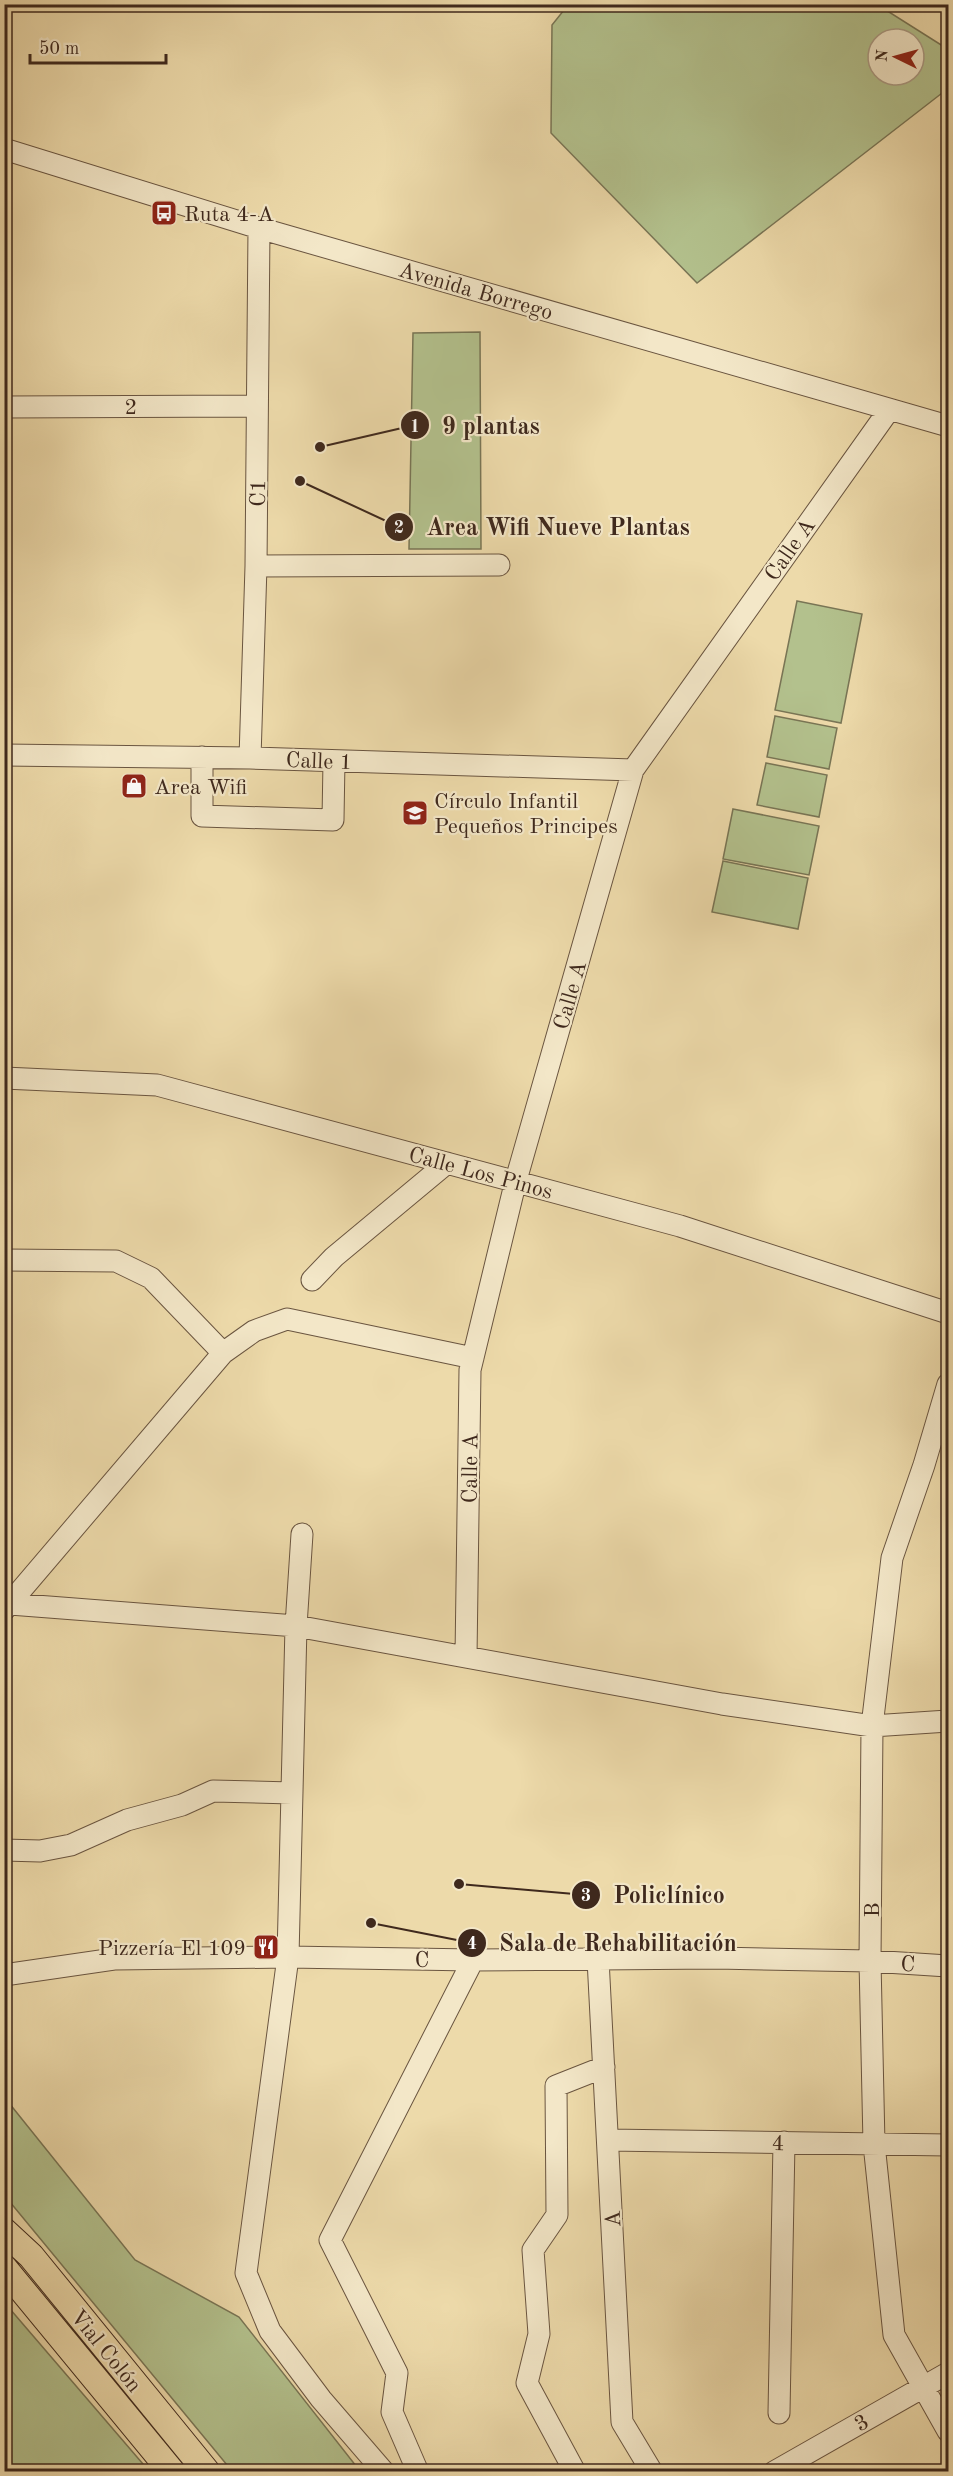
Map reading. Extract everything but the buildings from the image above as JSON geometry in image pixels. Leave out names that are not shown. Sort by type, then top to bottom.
[{"type":"main road","points":[[4,2219],[31,2256]]},
{"type":"main road","name":"Vial Colón","points":[[4,2231],[31,2256],[207,2472]]},
{"type":"main road","name":"Vial Colón","points":[[4,2268],[172,2472]]},
{"type":"street","name":"Avenida Borrego","points":[[4,148],[259,228],[948,426]]},
{"type":"street","name":"C1","points":[[250,758],[256,566],[259,228]]},
{"type":"street","name":"2","points":[[4,407],[257,405]]},
{"type":"street","name":"Calle A","points":[[466,1657],[470,1370],[516,1180],[633,770],[889,410]]},
{"type":"street","points":[[256,566],[499,565]]},
{"type":"street","name":"Calle 1","points":[[4,755],[250,758],[633,770]]},
{"type":"street","points":[[202,757],[202,816],[321,820],[333,820],[334,761]]},
{"type":"street","name":"Calle Los Pinos","points":[[4,1078],[158,1084],[680,1226],[948,1313]]},
{"type":"street","points":[[312,1280],[334,1257],[447,1163]]},
{"type":"street","points":[[4,1260],[116,1261],[151,1278],[223,1353]]},
{"type":"street","points":[[6,1604],[223,1353],[254,1330],[287,1319],[473,1358]]},
{"type":"street","name":"B","points":[[948,1384],[924,1465],[892,1558],[872,1726],[870,1961],[874,2144],[894,2335],[948,2431]]},
{"type":"street","points":[[302,1534],[296,1626],[288,1957],[246,2273],[270,2331],[321,2399],[384,2472]]},
{"type":"street","points":[[6,1604],[296,1626],[722,1704],[872,1726],[948,1721]]},
{"type":"street","points":[[4,1850],[40,1851],[71,1845],[127,1820],[182,1805],[213,1791],[292,1793]]},
{"type":"street","name":"C","points":[[4,1975],[114,1959],[288,1957],[870,1961],[948,1966]]},
{"type":"street","name":"A","points":[[597,1959],[622,2422],[652,2472]]},
{"type":"street","points":[[417,2472],[392,2412],[397,2373],[330,2240],[473,1960]]},
{"type":"street","points":[[575,2472],[527,2383],[539,2334],[533,2250],[557,2215],[556,2086],[604,2067]]},
{"type":"street","name":"4","points":[[608,2140],[948,2145]]},
{"type":"street","points":[[779,2413],[784,2142]]},
{"type":"street","name":"3","points":[[774,2472],[948,2373]]},
{"type":"green space","points":[[568,5],[878,5],[913,27],[866,27],[866,87],[926,87],[926,35],[946,48],[946,90],[697,283],[551,133],[552,25]]},
{"type":"green space","points":[[480,332],[481,549],[409,549],[413,333]]},
{"type":"green space","points":[[797,601],[862,614],[841,723],[775,710]]},
{"type":"green space","points":[[775,716],[837,728],[829,769],[767,757]]},
{"type":"green space","points":[[766,763],[827,775],[819,817],[757,805]]},
{"type":"green space","points":[[733,809],[819,826],[809,875],[723,859]]},
{"type":"green space","points":[[723,861],[808,878],[798,929],[712,912]]},
{"type":"green space","points":[[5,2098],[135,2260],[239,2317],[360,2471],[232,2471],[5,2196]]},
{"type":"green space","points":[[4,2302],[149,2471],[5,2471]]},
{"type":"place","name":"Ruta 4-A","points":[[164,213]]},
{"type":"place","name":"9 plantas","points":[[320,447]]},
{"type":"place","name":"Area Wifi Nueve Plantas","points":[[300,481]]},
{"type":"place","name":"Area Wifi","points":[[134,786]]},
{"type":"place","name":"Círculo Infantil Pequeños Principes","points":[[415,813]]},
{"type":"place","name":"Policlínico","points":[[459,1884]]},
{"type":"place","name":"Sala de Rehabilitación","points":[[371,1923]]},
{"type":"place","name":"Pizzería El 109","points":[[266,1947]]}]
